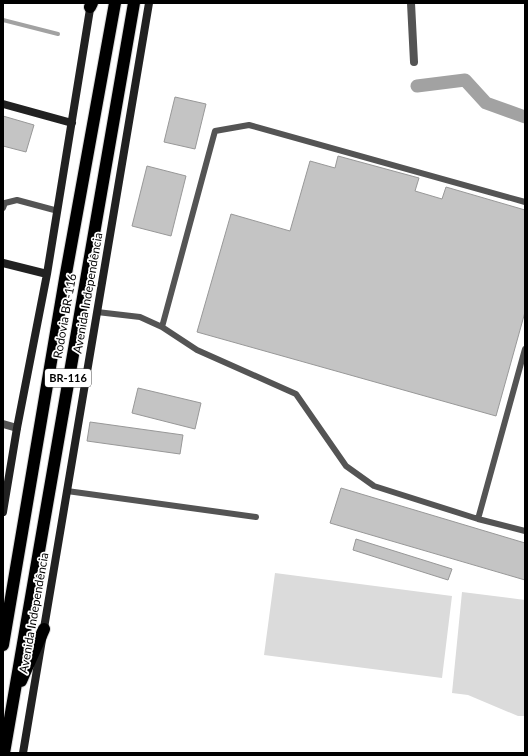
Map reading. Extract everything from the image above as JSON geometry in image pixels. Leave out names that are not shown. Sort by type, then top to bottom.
[{"type":"highway","name":"Rodovia BR-116","points":[[3,645],[65,279],[115,3]]},
{"type":"highway","name":"Rodovia BR-116","points":[[4,753],[134,3]]},
{"type":"highway","points":[[13,699],[44,629]]},
{"type":"main road","name":"Avenida Independência","points":[[23,753],[149,3]]},
{"type":"main road","name":"Rodovia BR-116","points":[[3,512],[17,428],[58,211],[91,4]]},
{"type":"main road","points":[[3,104],[72,123]]},
{"type":"main road","points":[[3,263],[47,274]]},
{"type":"street","points":[[411,3],[414,62]]},
{"type":"street","points":[[3,424],[17,428]]},
{"type":"lane","points":[[162,328],[215,131],[249,126],[525,202]]},
{"type":"lane","points":[[3,208],[5,203],[17,200],[58,211]]},
{"type":"lane","points":[[97,312],[140,317],[162,328],[197,350],[296,394],[346,466],[374,486],[478,519],[525,531]]},
{"type":"lane","points":[[478,519],[525,349]]},
{"type":"lane","points":[[67,491],[256,517]]},
{"type":"shaded area","points":[[275,573],[452,596],[442,678],[264,655]]},
{"type":"shaded area","points":[[462,592],[525,600],[525,716],[518,716],[468,695],[452,693]]},
{"type":"building","points":[[175,97],[206,104],[195,149],[164,142]]},
{"type":"building","points":[[3,116],[34,125],[26,152],[3,146]]},
{"type":"building","points":[[338,156],[419,178],[415,191],[442,199],[446,187],[525,210],[525,312],[496,416],[197,332],[231,214],[290,231],[310,161],[335,168]]},
{"type":"building","points":[[147,166],[186,176],[171,236],[132,226]]},
{"type":"building","points":[[138,388],[201,403],[195,429],[132,413]]},
{"type":"building","points":[[90,422],[183,435],[180,454],[87,441]]},
{"type":"building","points":[[341,488],[525,543],[525,580],[330,523]]},
{"type":"building","points":[[356,539],[452,569],[448,580],[353,550]]},
{"type":"waterway","points":[[3,20],[58,34]]},
{"type":"waterway","points":[[417,86],[465,80],[486,103],[525,117]]}]
